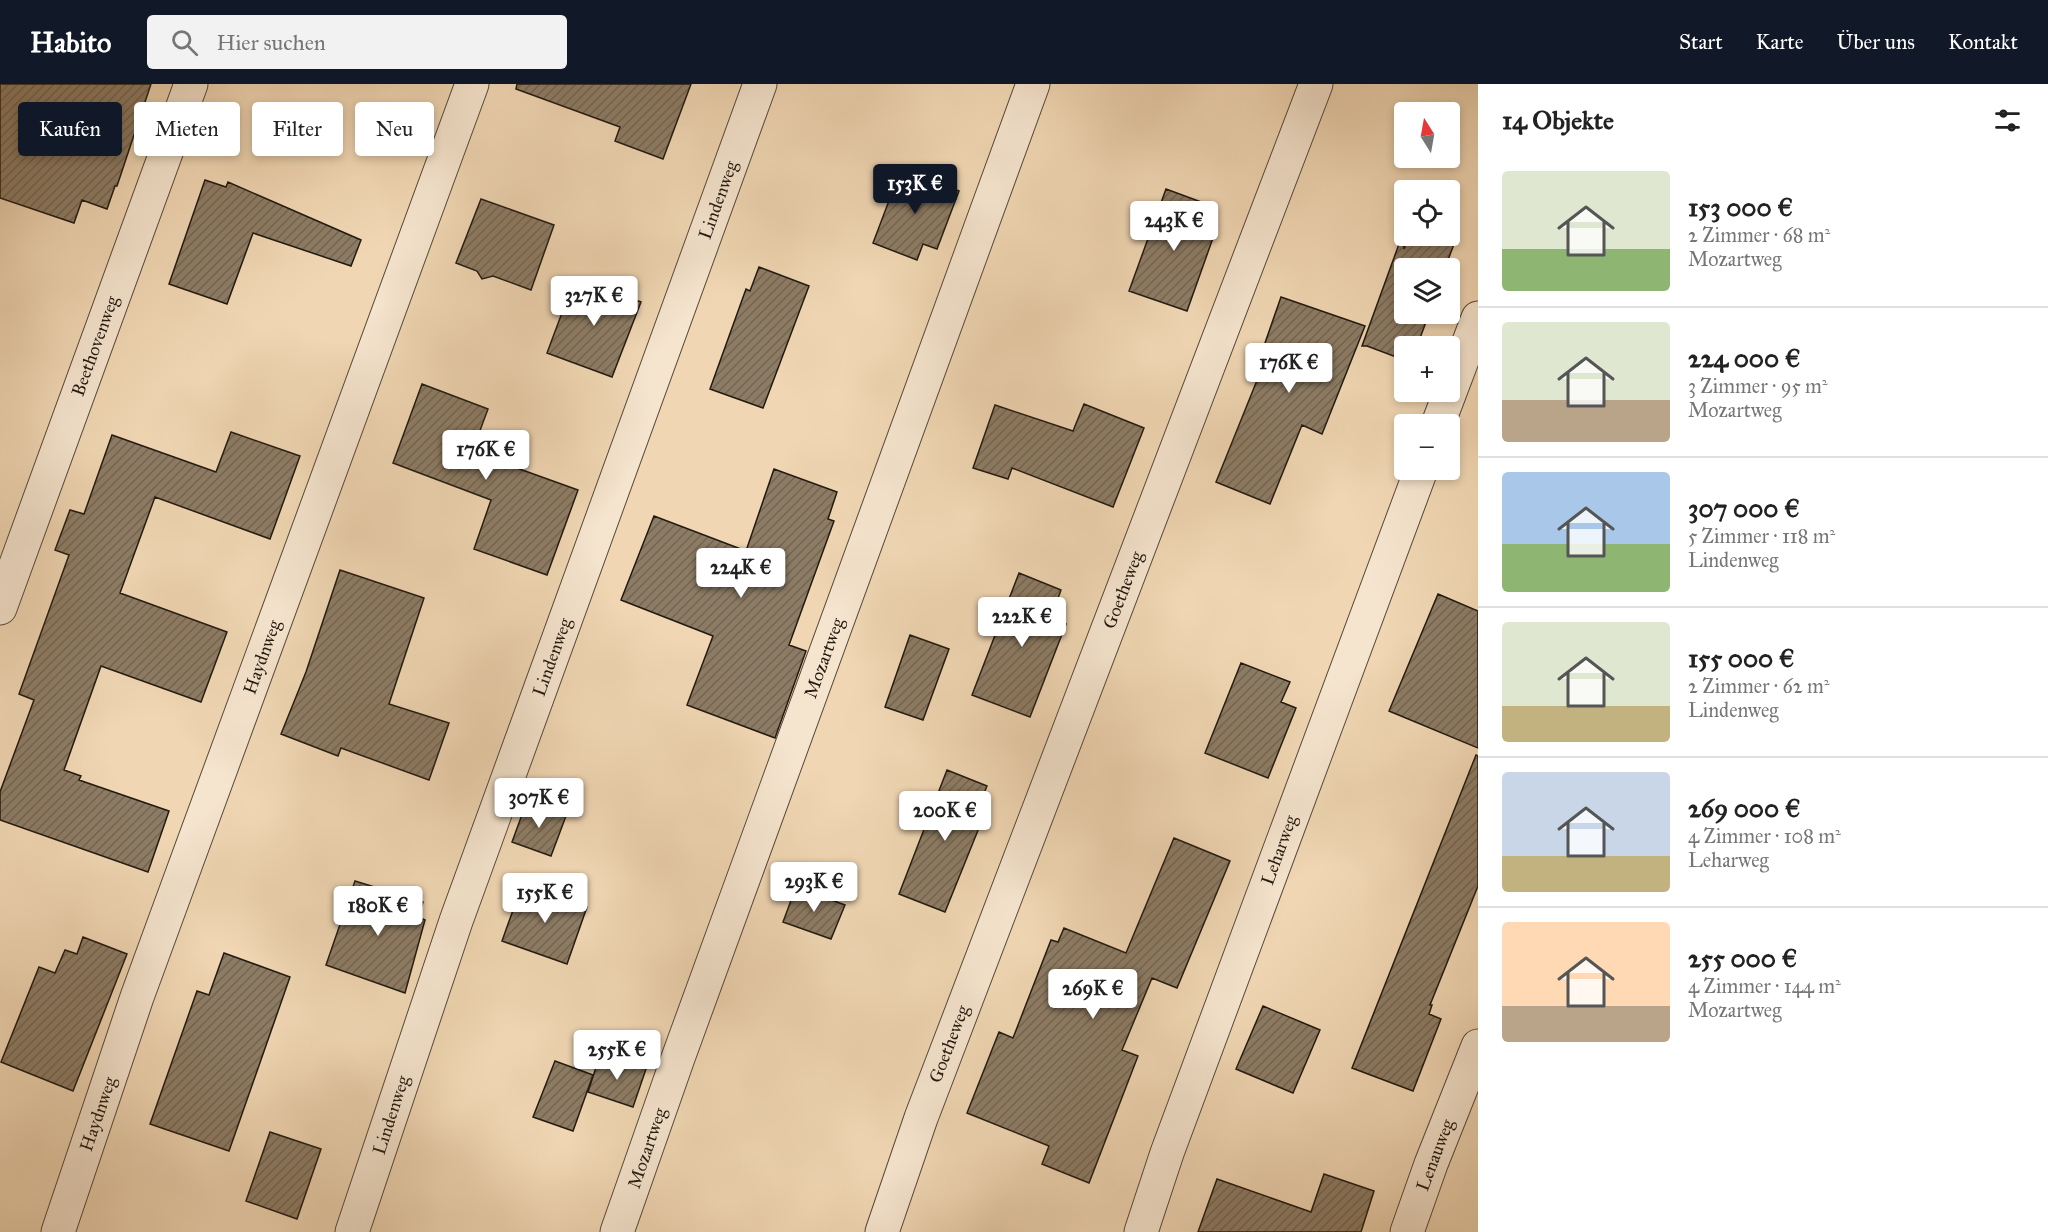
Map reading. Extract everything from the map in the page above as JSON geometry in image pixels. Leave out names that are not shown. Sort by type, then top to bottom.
[{"type":"street","name":"Beethovenweg","points":[[0,609],[191,84]]},
{"type":"street","name":"Haydnweg","points":[[58,1232],[137,997],[472,84]]},
{"type":"street","name":"Lindenweg","points":[[352,1232],[456,921],[760,84]]},
{"type":"street","name":"Mozartweg","points":[[617,1232],[690,1024],[1033,84]]},
{"type":"street","name":"Goetheweg","points":[[882,1232],[921,1118],[1316,84]]},
{"type":"street","points":[[1442,414],[1478,318]]},
{"type":"street","name":"Leharweg","points":[[1141,1232],[1167,1153],[1417,480]]},
{"type":"street","name":"Lenauweg","points":[[1407,1232],[1431,1164],[1478,1046]]},
{"type":"building","points":[[0,84],[151,84],[145,102],[134,102],[134,135],[107,209],[82,200],[74,223],[0,198]]},
{"type":"building","points":[[517,84],[691,84],[663,159],[615,141],[620,127],[516,89]]},
{"type":"building","points":[[901,169],[959,191],[937,249],[923,244],[917,260],[873,243]]},
{"type":"building","points":[[205,180],[226,187],[228,182],[361,240],[351,266],[253,233],[227,304],[169,284]]},
{"type":"building","points":[[1166,189],[1212,206],[1202,233],[1213,238],[1187,311],[1129,291]]},
{"type":"building","points":[[481,199],[554,225],[531,290],[493,276],[482,279],[477,271],[456,263]]},
{"type":"building","points":[[1398,246],[1404,246],[1404,249],[1405,246],[1453,246],[1449,258],[1394,258],[1394,324],[1425,324],[1421,336],[1394,336],[1394,356],[1362,346]]},
{"type":"building","points":[[759,267],[809,286],[763,408],[710,389],[746,289],[750,291]]},
{"type":"building","points":[[575,278],[641,302],[612,377],[547,353]]},
{"type":"building","points":[[1281,297],[1365,326],[1322,434],[1302,425],[1270,504],[1216,482],[1262,368],[1257,366]]},
{"type":"building","points":[[422,384],[488,409],[472,452],[578,490],[547,575],[474,549],[491,500],[393,463]]},
{"type":"building","points":[[1084,404],[1144,428],[1113,507],[1012,468],[1008,479],[973,468],[995,405],[1073,431]]},
{"type":"building","points":[[231,432],[300,456],[270,539],[155,497],[120,593],[227,632],[201,702],[101,666],[64,770],[81,776],[79,780],[169,811],[148,872],[0,820],[0,792],[34,700],[19,694],[69,555],[55,550],[70,510],[84,514],[112,435],[216,472]]},
{"type":"building","points":[[774,469],[837,492],[828,519],[834,521],[789,645],[806,651],[775,738],[687,705],[713,636],[621,600],[654,516],[746,551]]},
{"type":"building","points":[[340,570],[424,598],[389,704],[449,723],[429,780],[341,748],[338,756],[281,734],[306,672]]},
{"type":"building","points":[[1019,573],[1061,590],[1051,618],[1066,624],[1030,717],[972,695]]},
{"type":"building","points":[[1438,594],[1478,611],[1478,748],[1389,711]]},
{"type":"building","points":[[910,635],[949,649],[923,720],[885,707]]},
{"type":"building","points":[[1241,663],[1290,682],[1281,702],[1296,708],[1268,778],[1205,753]]},
{"type":"building","points":[[1476,755],[1478,756],[1478,886],[1430,1005],[1432,1005],[1429,1014],[1441,1019],[1413,1091],[1352,1068]]},
{"type":"building","points":[[947,770],[987,786],[977,810],[985,813],[945,912],[899,894]]},
{"type":"building","points":[[527,801],[566,816],[551,856],[512,842]]},
{"type":"building","points":[[1174,838],[1230,861],[1177,988],[1152,978],[1122,1050],[1138,1056],[1089,1183],[1042,1164],[1049,1146],[967,1113],[999,1032],[1013,1038],[1051,940],[1058,942],[1064,928],[1126,953]]},
{"type":"building","points":[[355,881],[423,902],[418,917],[425,920],[405,993],[326,965]]},
{"type":"building","points":[[522,885],[587,907],[567,964],[502,941]]},
{"type":"building","points":[[796,887],[845,905],[831,939],[783,922]]},
{"type":"building","points":[[83,937],[127,954],[73,1091],[1,1062],[39,967],[55,973],[65,950],[77,954]]},
{"type":"building","points":[[224,953],[290,977],[229,1151],[150,1124],[197,991],[209,995]]},
{"type":"building","points":[[1263,1006],[1320,1030],[1293,1093],[1236,1069]]},
{"type":"building","points":[[600,1055],[646,1069],[633,1107],[588,1092]]},
{"type":"building","points":[[555,1061],[593,1075],[573,1131],[533,1117]]},
{"type":"building","points":[[270,1132],[321,1149],[297,1219],[246,1201]]},
{"type":"building","points":[[1324,1174],[1374,1191],[1361,1232],[1198,1232],[1217,1179],[1311,1212]]}]
